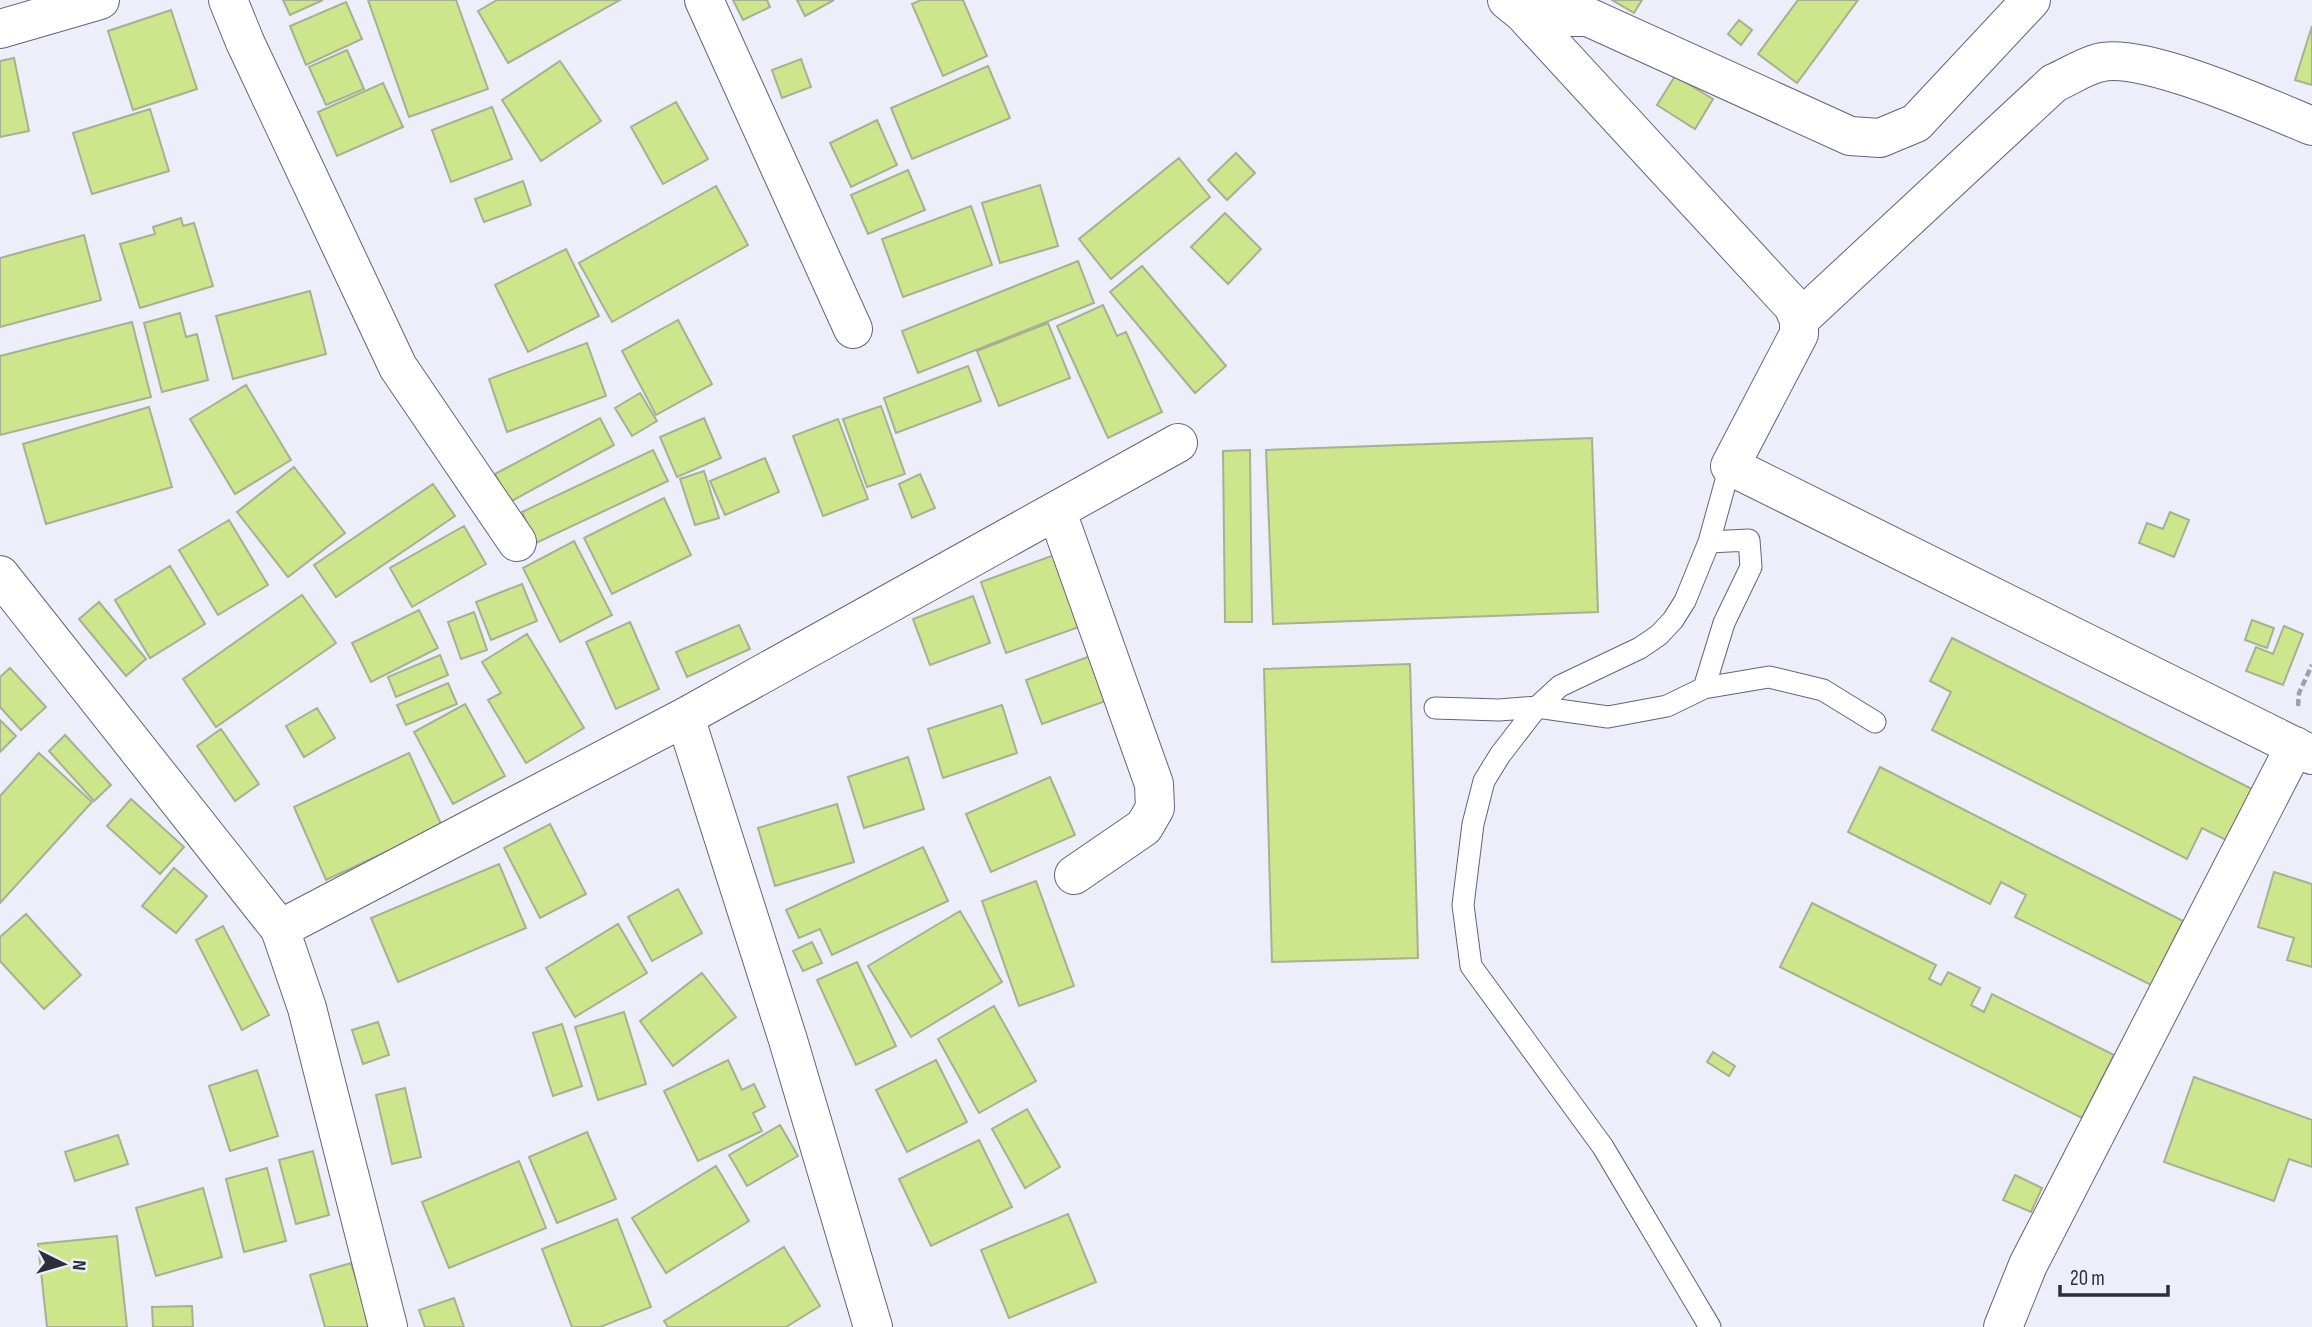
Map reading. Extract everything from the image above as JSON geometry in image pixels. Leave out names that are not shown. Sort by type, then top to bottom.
[{"type":"street","points":[[0,29],[100,0]]},
{"type":"street","points":[[228,0],[245,42],[398,367],[517,542]]},
{"type":"street","points":[[704,0],[853,329]]},
{"type":"street","points":[[1515,6],[1549,17],[1588,17],[1850,136],[1880,138],[1916,123],[2031,0]]},
{"type":"street","points":[[1515,6],[1793,306],[1800,320],[1799,334],[1730,466],[2304,750],[2028,1265],[2003,1327]]},
{"type":"street","points":[[1800,320],[2054,83],[2100,62],[2141,64],[2194,80],[2312,126]]},
{"type":"street","points":[[280,929],[685,717],[1178,443]]},
{"type":"street","points":[[1057,512],[1154,784],[1155,808],[1144,827],[1074,875]]},
{"type":"street","points":[[1,581],[280,929],[307,1008],[388,1327]]},
{"type":"street","points":[[685,717],[788,1040],[873,1327]]},
{"type":"lane","points":[[1710,1327],[1603,1147],[1471,966],[1463,905],[1473,824],[1484,781],[1537,706],[1560,686],[1619,659],[1659,635],[1673,620],[1685,600],[1709,542],[1730,466]]},
{"type":"lane","points":[[1704,688],[1724,623],[1751,567],[1749,540],[1709,542]]},
{"type":"lane","points":[[1435,708],[1499,710],[1537,706],[1608,717],[1667,706],[1704,688],[1769,677],[1823,690],[1875,722]]},
{"type":"building","points":[[283,0],[323,0],[290,15]]},
{"type":"building","points":[[368,0],[456,0],[488,89],[409,117]]},
{"type":"building","points":[[497,0],[620,0],[508,63],[478,11]]},
{"type":"building","points":[[733,0],[767,0],[770,7],[743,20]]},
{"type":"building","points":[[797,0],[834,0],[805,16]]},
{"type":"building","points":[[921,0],[963,0],[987,56],[943,76],[912,4]]},
{"type":"building","points":[[1612,0],[1642,0],[1634,13]]},
{"type":"building","points":[[1798,0],[1858,0],[1797,83],[1758,54]]},
{"type":"building","points":[[346,2],[362,39],[306,65],[290,26]]},
{"type":"building","points":[[171,10],[197,89],[133,110],[108,31]]},
{"type":"building","points":[[1739,20],[1752,30],[1741,45],[1728,34]]},
{"type":"building","points":[[2312,26],[2312,85],[2295,80]]},
{"type":"building","points":[[347,50],[364,89],[326,105],[309,67]]},
{"type":"building","points":[[14,58],[29,131],[0,137],[0,61]]},
{"type":"building","points":[[801,59],[811,87],[782,98],[772,70]]},
{"type":"building","points":[[560,61],[601,121],[541,161],[502,100]]},
{"type":"building","points":[[988,66],[1010,118],[912,159],[891,108]]},
{"type":"building","points":[[1675,76],[1713,99],[1695,129],[1657,105]]},
{"type":"building","points":[[383,83],[403,127],[337,156],[318,112]]},
{"type":"building","points":[[676,102],[708,159],[663,184],[631,127]]},
{"type":"building","points":[[492,107],[512,159],[451,182],[432,130]]},
{"type":"building","points":[[150,109],[169,171],[92,194],[73,133]]},
{"type":"building","points":[[877,120],[897,165],[851,187],[830,143]]},
{"type":"building","points":[[1236,153],[1255,173],[1227,200],[1208,180]]},
{"type":"building","points":[[1179,158],[1210,197],[1111,279],[1079,239]]},
{"type":"building","points":[[908,170],[925,210],[868,234],[851,195]]},
{"type":"building","points":[[523,181],[531,205],[484,222],[475,199]]},
{"type":"building","points":[[1040,185],[1058,246],[1000,263],[982,203]]},
{"type":"building","points":[[716,186],[748,245],[612,322],[579,263]]},
{"type":"building","points":[[971,206],[992,265],[903,297],[882,239]]},
{"type":"building","points":[[1225,213],[1261,249],[1228,284],[1191,247]]},
{"type":"building","points":[[181,218],[183,226],[194,223],[213,286],[140,308],[120,244],[155,234],[153,227]]},
{"type":"building","points":[[84,235],[101,300],[0,327],[0,258]]},
{"type":"building","points":[[566,249],[599,316],[528,352],[495,285]]},
{"type":"building","points":[[1078,261],[1094,303],[918,373],[902,331]]},
{"type":"building","points":[[1142,266],[1226,366],[1195,393],[1110,292]]},
{"type":"building","points":[[310,291],[326,354],[233,379],[216,316]]},
{"type":"building","points":[[1103,305],[1117,336],[1126,332],[1162,412],[1108,438],[1057,326]]},
{"type":"building","points":[[180,313],[186,337],[197,334],[208,380],[162,392],[144,323]]},
{"type":"building","points":[[678,320],[712,384],[656,415],[622,351]]},
{"type":"building","points":[[132,322],[151,397],[0,435],[0,356]]},
{"type":"building","points":[[1048,323],[1070,378],[999,406],[977,351]]},
{"type":"building","points":[[587,343],[606,396],[507,432],[489,379]]},
{"type":"building","points":[[968,366],[981,401],[896,433],[884,398]]},
{"type":"building","points":[[246,385],[291,460],[235,494],[190,419]]},
{"type":"building","points":[[640,393],[657,421],[632,436],[615,408]]},
{"type":"building","points":[[881,406],[905,474],[867,487],[843,419]]},
{"type":"building","points":[[149,407],[172,487],[46,524],[23,444]]},
{"type":"building","points":[[600,418],[614,445],[510,502],[495,474]]},
{"type":"building","points":[[704,418],[721,458],[677,477],[660,437]]},
{"type":"building","points":[[838,419],[868,499],[823,516],[793,436]]},
{"type":"building","points":[[1592,438],[1598,612],[1273,624],[1266,450]]},
{"type":"building","points":[[653,450],[668,481],[536,543],[522,512]]},
{"type":"building","points":[[1250,450],[1252,622],[1225,622],[1223,451]]},
{"type":"building","points":[[765,458],[779,492],[725,515],[710,481]]},
{"type":"building","points":[[294,467],[345,533],[288,577],[237,512]]},
{"type":"building","points":[[704,471],[719,518],[695,525],[680,479]]},
{"type":"building","points":[[920,474],[935,508],[912,518],[899,484]]},
{"type":"building","points":[[433,484],[455,516],[336,597],[314,565]]},
{"type":"building","points":[[664,498],[691,555],[612,594],[584,538]]},
{"type":"building","points":[[2170,512],[2189,520],[2174,557],[2139,543],[2147,523],[2163,529]]},
{"type":"building","points":[[229,520],[268,585],[218,615],[179,550]]},
{"type":"building","points":[[464,526],[486,564],[412,607],[390,568]]},
{"type":"building","points":[[574,541],[612,615],[560,642],[523,568]]},
{"type":"building","points":[[1054,555],[1079,627],[1006,653],[981,582]]},
{"type":"building","points":[[170,566],[205,624],[150,658],[115,600]]},
{"type":"building","points":[[522,584],[537,621],[491,640],[476,602]]},
{"type":"building","points":[[302,595],[336,643],[216,727],[183,679]]},
{"type":"building","points":[[973,596],[990,643],[930,665],[913,619]]},
{"type":"building","points":[[99,602],[146,659],[126,676],[79,619]]},
{"type":"building","points":[[419,610],[438,648],[371,682],[352,643]]},
{"type":"building","points":[[474,612],[487,650],[461,659],[448,622]]},
{"type":"building","points":[[2252,620],[2274,628],[2267,648],[2245,640]]},
{"type":"building","points":[[630,622],[659,689],[616,709],[586,642]]},
{"type":"building","points":[[739,625],[750,649],[687,677],[676,652]]},
{"type":"building","points":[[2284,626],[2303,634],[2283,685],[2246,671],[2256,647],[2273,654]]},
{"type":"building","points":[[527,634],[584,728],[526,763],[488,700],[501,693],[482,662]]},
{"type":"building","points":[[1952,638],[2252,789],[2226,840],[2202,828],[2187,859],[1932,730],[1951,692],[1930,681]]},
{"type":"building","points":[[1098,653],[1114,698],[1042,724],[1026,680]]},
{"type":"building","points":[[440,655],[448,675],[396,697],[388,677]]},
{"type":"building","points":[[1410,664],[1418,958],[1272,962],[1264,669]]},
{"type":"building","points":[[10,668],[46,707],[21,730],[0,707],[0,677]]},
{"type":"building","points":[[448,683],[457,704],[406,725],[397,705]]},
{"type":"building","points":[[465,704],[505,776],[453,804],[414,732]]},
{"type":"building","points":[[1002,705],[1017,753],[943,778],[928,729]]},
{"type":"building","points":[[317,708],[335,738],[304,757],[286,726]]},
{"type":"building","points":[[0,720],[16,736],[0,752]]},
{"type":"building","points":[[221,729],[259,784],[235,801],[197,746]]},
{"type":"building","points":[[65,735],[111,785],[94,801],[49,751]]},
{"type":"building","points":[[39,753],[92,802],[0,903],[0,796]]},
{"type":"building","points":[[409,753],[442,826],[326,880],[294,807]]},
{"type":"building","points":[[908,757],[924,809],[864,828],[848,777]]},
{"type":"building","points":[[1880,767],[2183,921],[2151,985],[2015,917],[2026,895],[2001,882],[1990,904],[1848,832]]},
{"type":"building","points":[[1050,777],[1075,835],[991,872],[966,814]]},
{"type":"building","points":[[131,799],[184,847],[160,874],[107,826]]},
{"type":"building","points":[[837,804],[854,862],[775,886],[758,828]]},
{"type":"building","points":[[550,824],[586,894],[540,918],[504,848]]},
{"type":"building","points":[[923,847],[948,901],[832,955],[820,929],[799,938],[786,910]]},
{"type":"building","points":[[499,864],[526,928],[398,982],[371,918]]},
{"type":"building","points":[[174,868],[207,896],[176,933],[142,906]]},
{"type":"building","points":[[2274,872],[2312,884],[2312,967],[2287,960],[2294,938],[2258,927]]},
{"type":"building","points":[[1036,881],[1074,986],[1019,1006],[982,901]]},
{"type":"building","points":[[678,889],[702,933],[652,961],[628,917]]},
{"type":"building","points":[[1812,903],[1936,965],[1929,979],[1941,985],[1948,972],[1980,988],[1971,1005],[1984,1012],[1992,994],[2114,1055],[2082,1118],[1780,967]]},
{"type":"building","points":[[960,911],[1002,982],[911,1037],[868,966]]},
{"type":"building","points":[[26,914],[81,975],[44,1009],[0,961],[0,937]]},
{"type":"building","points":[[618,924],[647,973],[575,1017],[546,968]]},
{"type":"building","points":[[223,926],[269,1015],[242,1030],[196,940]]},
{"type":"building","points":[[812,942],[822,963],[803,971],[793,951]]},
{"type":"building","points":[[857,962],[896,1046],[856,1065],[817,980]]},
{"type":"building","points":[[702,973],[736,1017],[673,1066],[640,1021]]},
{"type":"building","points":[[994,1006],[1036,1081],[979,1113],[938,1039]]},
{"type":"building","points":[[624,1012],[646,1084],[598,1100],[575,1027]]},
{"type":"building","points":[[378,1022],[389,1055],[363,1064],[352,1030]]},
{"type":"building","points":[[562,1024],[582,1086],[553,1096],[533,1033]]},
{"type":"building","points":[[1713,1052],[1735,1066],[1729,1076],[1707,1062]]},
{"type":"building","points":[[728,1060],[742,1090],[754,1084],[765,1107],[753,1113],[762,1131],[698,1161],[664,1091]]},
{"type":"building","points":[[936,1060],[967,1122],[907,1152],[876,1090]]},
{"type":"building","points":[[257,1070],[278,1136],[230,1151],[209,1086]]},
{"type":"building","points":[[2194,1077],[2312,1120],[2312,1167],[2289,1159],[2274,1201],[2164,1162]]},
{"type":"building","points":[[405,1088],[421,1157],[392,1164],[376,1095]]},
{"type":"building","points":[[1027,1109],[1060,1167],[1025,1188],[992,1129]]},
{"type":"building","points":[[780,1125],[798,1156],[747,1186],[729,1155]]},
{"type":"building","points":[[587,1132],[616,1199],[557,1223],[529,1157]]},
{"type":"building","points":[[118,1135],[128,1164],[75,1181],[65,1152]]},
{"type":"building","points":[[979,1140],[1012,1207],[931,1246],[899,1179]]},
{"type":"building","points":[[313,1151],[329,1215],[296,1224],[279,1160]]},
{"type":"building","points":[[519,1161],[546,1228],[449,1268],[422,1202]]},
{"type":"building","points":[[716,1166],[749,1221],[666,1273],[632,1218]]},
{"type":"building","points":[[267,1168],[286,1241],[244,1252],[226,1179]]},
{"type":"building","points":[[2015,1175],[2042,1188],[2031,1212],[2003,1200]]},
{"type":"building","points":[[203,1188],[222,1257],[156,1276],[136,1208]]},
{"type":"building","points":[[1068,1214],[1096,1282],[1009,1318],[981,1250]]},
{"type":"building","points":[[617,1219],[651,1307],[600,1327],[572,1327],[542,1249]]},
{"type":"building","points":[[117,1236],[127,1327],[47,1327],[38,1244]]},
{"type":"building","points":[[784,1247],[820,1306],[786,1327],[668,1327],[664,1321]]},
{"type":"building","points":[[351,1263],[371,1327],[325,1327],[310,1275]]},
{"type":"building","points":[[454,1298],[464,1327],[425,1327],[419,1310]]},
{"type":"building","points":[[192,1306],[193,1327],[153,1327],[152,1307]]}]
